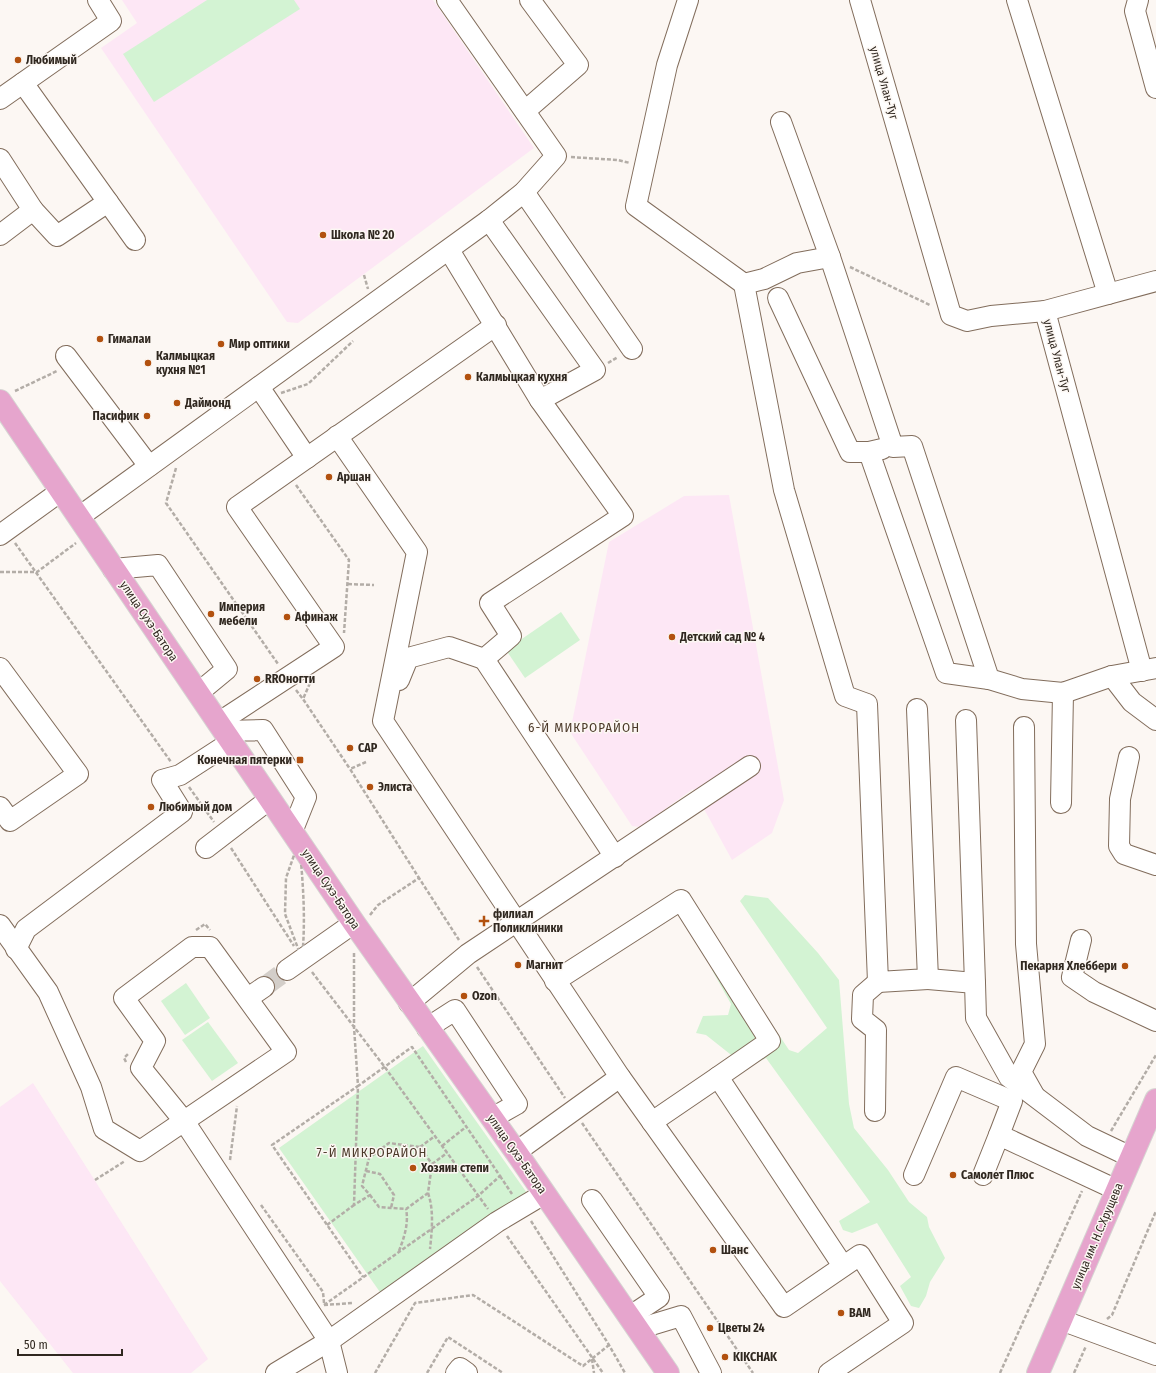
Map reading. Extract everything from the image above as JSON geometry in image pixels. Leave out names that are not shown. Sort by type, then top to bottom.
[{"type":"main road","name":"улица Сухэ-Батора","points":[[7,396],[61,491],[113,568],[409,1003],[516,1152],[668,1373]]},
{"type":"main road","name":"улица им. Н.С.Хрущева","points":[[1038,1373],[1131,1157],[1154,1110]]},
{"type":"street","points":[[0,99],[111,21],[98,0]]},
{"type":"street","points":[[84,525],[149,466],[489,220],[524,192],[556,156],[448,0]]},
{"type":"street","points":[[525,111],[578,65],[530,0]]},
{"type":"street","points":[[688,0],[668,65],[643,168],[636,206],[744,284],[784,490],[845,696],[867,704],[878,982]]},
{"type":"street","name":"улица Улан-Туг","points":[[860,0],[951,314],[967,321],[991,316],[1045,311],[1149,670]]},
{"type":"street","points":[[1016,0],[1108,294]]},
{"type":"street","points":[[1138,0],[1135,11],[1156,88]]},
{"type":"street","points":[[23,83],[135,240]]},
{"type":"street","points":[[780,122],[830,257],[893,447]]},
{"type":"street","points":[[0,159],[33,210],[56,236],[108,202]]},
{"type":"street","points":[[524,192],[632,349]]},
{"type":"street","points":[[0,234],[33,210]]},
{"type":"street","points":[[489,220],[596,370],[540,400]]},
{"type":"street","points":[[449,250],[496,325],[540,400],[623,516],[490,603],[510,636],[484,659]]},
{"type":"street","points":[[744,284],[764,279],[797,263],[830,257]]},
{"type":"street","points":[[1045,311],[1156,281]]},
{"type":"street","points":[[778,298],[850,452],[869,452],[893,447],[912,446],[989,678]]},
{"type":"street","points":[[16,949],[26,929],[182,812],[162,780],[180,775],[224,732],[334,647],[236,507],[496,325]]},
{"type":"street","points":[[69,360],[149,466]]},
{"type":"street","points":[[259,387],[307,458]]},
{"type":"street","points":[[337,436],[417,552],[383,721],[518,921],[555,981],[620,1076],[784,1307],[860,1255],[903,1323],[829,1373]]},
{"type":"street","points":[[869,452],[946,673],[989,678],[1022,689],[1063,693],[1112,676],[1149,670]]},
{"type":"street","points":[[0,535],[61,491]]},
{"type":"street","points":[[113,568],[158,565],[227,669],[198,693]]},
{"type":"street","points":[[383,721],[408,658],[449,647],[484,659],[615,857]]},
{"type":"street","points":[[0,668],[78,774],[10,821],[0,807]]},
{"type":"street","points":[[1112,676],[1132,702],[1156,720]]},
{"type":"street","points":[[1061,803],[1063,693]]},
{"type":"street","points":[[917,709],[928,979]]},
{"type":"street","points":[[966,720],[976,1018],[1009,1077],[1087,1136],[1131,1157]]},
{"type":"street","points":[[1024,727],[1026,944],[1035,1044],[1021,1072],[1034,1096]]},
{"type":"street","points":[[224,732],[263,730],[306,797],[295,837]]},
{"type":"street","points":[[1129,756],[1120,799],[1119,846],[1124,854],[1156,865]]},
{"type":"street","points":[[409,1003],[468,954],[750,766]]},
{"type":"street","points":[[206,848],[270,799]]},
{"type":"street","points":[[555,981],[681,900],[770,1041],[652,1122]]},
{"type":"street","points":[[295,964],[354,922]]},
{"type":"street","points":[[0,925],[48,992],[91,1087],[104,1129],[140,1151],[184,1121],[286,1052],[256,992],[210,947],[192,947],[124,998],[155,1041],[141,1068],[184,1121],[329,1341],[337,1373]]},
{"type":"street","points":[[1081,940],[1072,977],[1094,992],[1156,1021]]},
{"type":"street","points":[[875,1110],[876,1030],[862,1019],[863,995],[878,982],[928,979],[975,983]]},
{"type":"street","points":[[427,1028],[455,1010],[517,1104],[492,1118]]},
{"type":"street","points":[[516,1152],[620,1076]]},
{"type":"street","points":[[718,1077],[843,1266]]},
{"type":"street","points":[[914,1176],[956,1077],[1012,1101],[983,1175]]},
{"type":"street","points":[[999,1135],[1117,1190]]},
{"type":"street","points":[[276,1373],[329,1341],[497,1222],[544,1194]]},
{"type":"street","points":[[592,1200],[659,1297],[634,1323]]},
{"type":"street","points":[[634,1323],[681,1316],[711,1373]]},
{"type":"street","points":[[1061,1320],[1156,1355]]},
{"type":"street","points":[[456,1373],[460,1368],[467,1373]]},
{"type":"path","points":[[556,156],[618,160],[643,168]]},
{"type":"path","points":[[830,257],[951,314]]},
{"type":"path","points":[[596,370],[632,349]]},
{"type":"path","points":[[7,396],[69,360]]},
{"type":"path","points":[[0,572],[37,572],[84,525]]},
{"type":"path","points":[[348,584],[374,585]]},
{"type":"path","points":[[366,762],[350,769],[419,878]]},
{"type":"path","points":[[295,837],[303,876],[305,927],[295,964]]},
{"type":"path","points":[[295,837],[286,878],[285,914],[295,964]]},
{"type":"path","points":[[192,932],[205,924],[214,936]]},
{"type":"path","points":[[354,1205],[358,1086],[412,1047],[522,1208],[609,1345],[625,1373]]},
{"type":"path","points":[[128,1065],[124,1058],[134,1050]]},
{"type":"path","points":[[234,1167],[230,1160],[236,1107],[242,1103]]},
{"type":"path","points":[[442,1146],[466,1127]]},
{"type":"path","points":[[428,1193],[406,1209],[379,1207],[362,1186],[369,1158],[389,1143],[420,1147],[435,1136]]},
{"type":"path","points":[[420,1147],[432,1164],[428,1193],[431,1201],[432,1228]]},
{"type":"path","points":[[94,1180],[140,1151]]},
{"type":"path","points":[[432,1164],[447,1153]]},
{"type":"path","points":[[366,1171],[380,1174],[394,1195],[391,1208]]},
{"type":"path","points":[[256,1198],[323,1292],[324,1305],[478,1196],[500,1176]]},
{"type":"path","points":[[327,1226],[354,1205],[370,1195]]},
{"type":"path","points":[[398,1252],[404,1238],[408,1216],[406,1209]]},
{"type":"path","points":[[1074,1373],[1093,1332],[1112,1315],[1156,1211]]},
{"type":"path","points":[[375,1373],[416,1303],[473,1295],[583,1366],[609,1345]]},
{"type":"path","points":[[1000,1373],[1030,1307]]},
{"type":"path","points":[[592,1358],[594,1373]]},
{"type":"shaded area","name":"Школа № 20","points":[[122,0],[433,0],[534,148],[298,323],[287,322],[101,48],[137,23]]},
{"type":"shaded area","name":"Детский сад № 4","points":[[729,495],[784,800],[772,833],[732,860],[693,789],[640,827],[632,826],[570,732],[609,542],[684,496]]},
{"type":"shaded area","points":[[33,1083],[208,1359],[191,1373],[73,1373],[0,1281],[0,1107]]},
{"type":"green space","points":[[207,0],[294,0],[300,9],[154,102],[123,54]]},
{"type":"green space","points":[[561,612],[580,640],[525,678],[506,650]]},
{"type":"green space","points":[[745,895],[768,898],[818,953],[839,980],[849,1104],[854,1128],[888,1170],[909,1202],[927,1217],[929,1227],[945,1258],[930,1282],[926,1296],[919,1308],[911,1306],[900,1286],[911,1277],[877,1223],[852,1233],[843,1230],[839,1221],[870,1202],[766,1058],[741,1071],[735,1058],[706,1035],[696,1033],[703,1016],[728,1015],[731,1004],[712,970],[729,960],[789,1050],[798,1053],[827,1028],[740,901]]},
{"type":"green space","points":[[186,983],[210,1018],[185,1035],[161,1001]]},
{"type":"green space","points":[[208,1022],[238,1063],[212,1081],[182,1040]]},
{"type":"green space","points":[[423,1046],[527,1193],[382,1295],[279,1148]]},
{"type":"tunnel","points":[[264,987],[287,970]]},
{"type":"place","name":"Любимый","points":[[18,60]]},
{"type":"place","name":"Школа № 20","points":[[323,235]]},
{"type":"place","name":"Гималаи","points":[[100,339]]},
{"type":"place","name":"Мир оптики","points":[[221,344]]},
{"type":"place","name":"Калмыцкая кухня №1","points":[[148,363]]},
{"type":"place","name":"Калмыцкая кухня","points":[[468,377]]},
{"type":"place","name":"Даймонд","points":[[177,403]]},
{"type":"place","name":"Пасифик","points":[[147,416]]},
{"type":"place","name":"Аршан","points":[[329,477]]},
{"type":"place","name":"Империя мебели","points":[[211,614]]},
{"type":"place","name":"Афинаж","points":[[287,617]]},
{"type":"place","name":"Детский сад № 4","points":[[672,637]]},
{"type":"place","name":"RROногти","points":[[257,679]]},
{"type":"place","name":"САР","points":[[350,748]]},
{"type":"place","name":"Конечная пятерки","points":[[300,760]]},
{"type":"place","name":"Элиста","points":[[370,787]]},
{"type":"place","name":"Любимый дом","points":[[151,807]]},
{"type":"place","name":"филиал Поликлиники","points":[[484,921]]},
{"type":"place","name":"Магнит","points":[[518,965]]},
{"type":"place","name":"Пекарня Хлеббери","points":[[1125,966]]},
{"type":"place","name":"Ozon","points":[[464,996]]},
{"type":"place","name":"Хозяин степи","points":[[413,1168]]},
{"type":"place","name":"Самолет Плюс","points":[[953,1175]]},
{"type":"place","name":"Шанс","points":[[713,1250]]},
{"type":"place","name":"ВАМ","points":[[841,1313]]},
{"type":"place","name":"Цветы 24","points":[[710,1328]]},
{"type":"place","name":"KIKCHAK","points":[[725,1357]]},
{"type":"district","name":"6-Й МИКРОРАЙОН","points":[[584,727]]},
{"type":"district","name":"7-Й МИКРОРАЙОН","points":[[372,1152]]}]
